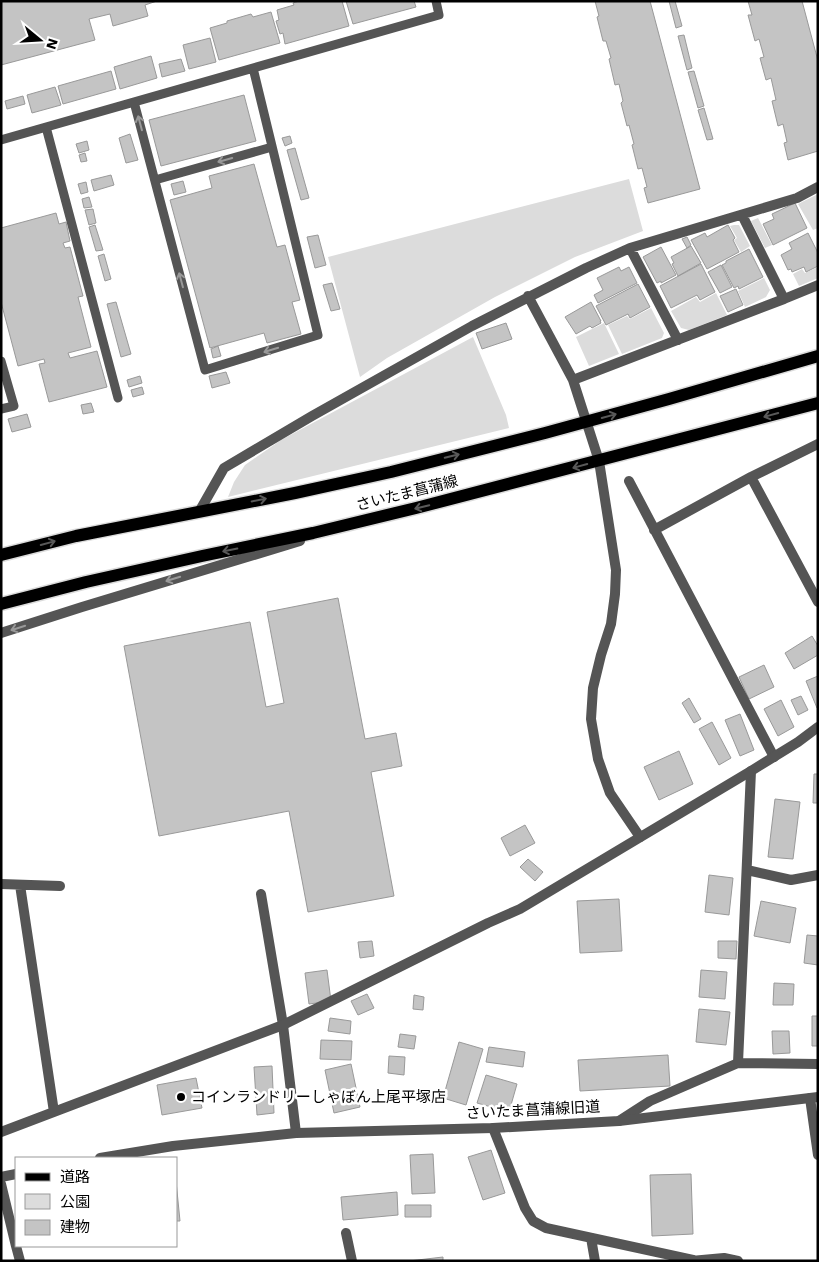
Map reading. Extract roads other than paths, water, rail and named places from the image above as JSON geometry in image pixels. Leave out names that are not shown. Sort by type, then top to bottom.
[{"type":"main road","name":"さいたま菖蒲線","points":[[1,555],[76,536],[391,472],[545,433],[818,356]]},
{"type":"main road","name":"さいたま菖蒲線","points":[[1,604],[86,582],[371,519],[818,403]]},
{"type":"street","points":[[199,512],[224,468],[463,330],[528,296],[630,248],[797,198],[818,187]]},
{"type":"street","points":[[742,214],[784,300]]},
{"type":"street","points":[[630,248],[678,340]]},
{"type":"street","points":[[573,380],[784,300],[818,285]]},
{"type":"street","points":[[528,296],[573,380],[599,461],[616,570],[611,624],[593,688],[591,719],[598,759],[610,793],[640,837]]},
{"type":"street","points":[[654,530],[751,477],[818,444]]},
{"type":"street","points":[[751,477],[818,602]]},
{"type":"street","points":[[629,481],[774,757]]},
{"type":"street","points":[[1,633],[371,519]]},
{"type":"street","points":[[1,1132],[283,1025],[520,909],[774,757],[818,727]]},
{"type":"street","points":[[738,1063],[751,771]]},
{"type":"street","points":[[747,870],[791,880],[818,875]]},
{"type":"street","points":[[1,884],[60,886]]},
{"type":"street","points":[[20,885],[54,1112]]},
{"type":"street","points":[[262,894],[283,1025],[296,1133]]},
{"type":"street","points":[[619,1121],[650,1101],[738,1063],[818,1064]]},
{"type":"street","points":[[814,1098],[818,1155]]},
{"type":"street","name":"さいたま菖蒲線旧道","points":[[106,1157],[173,1146],[296,1133],[493,1128],[619,1121],[814,1098]]},
{"type":"street","points":[[493,1128],[525,1208],[533,1221],[546,1228],[692,1260],[724,1258],[738,1261]]},
{"type":"street","points":[[1,1177],[15,1174]]},
{"type":"street","points":[[1,1184],[15,1242]]},
{"type":"street","points":[[346,1233],[352,1261]]},
{"type":"street","points":[[591,1238],[594,1261]]},
{"type":"street","points":[[16,1247],[20,1261]]},
{"type":"lane","points":[[1,140],[439,15],[436,1]]},
{"type":"lane","points":[[134,102],[205,370],[318,336],[253,68]]},
{"type":"lane","points":[[46,127],[118,398]]},
{"type":"lane","points":[[155,180],[272,147]]},
{"type":"lane","points":[[1,362],[14,406],[1,409]]},
{"type":"place","name":"コインランドリーしゃぼん上尾平塚店","points":[[181,1097]]}]
